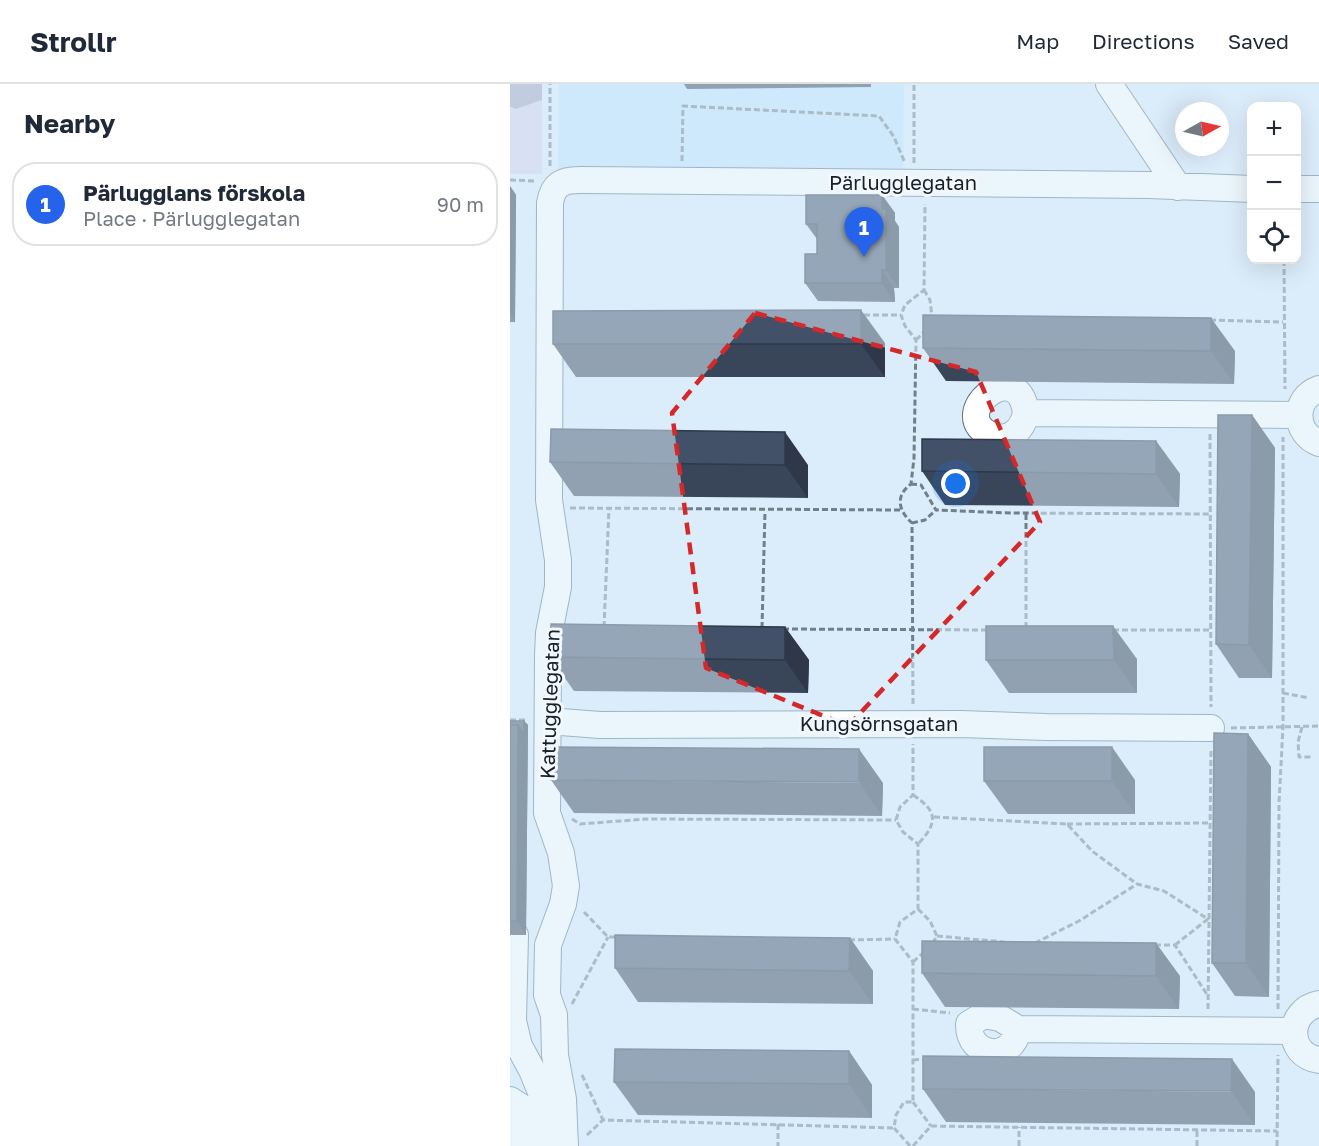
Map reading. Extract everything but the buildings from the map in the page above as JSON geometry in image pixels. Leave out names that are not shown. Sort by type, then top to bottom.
[{"type":"street","points":[[1109,84],[1178,187]]},
{"type":"street","name":"Pärlugglegatan","points":[[553,183],[569,180],[1247,189]]},
{"type":"street","name":"Kattugglegatan","points":[[553,183],[550,203],[550,456],[551,508],[558,560],[558,587],[549,633],[547,813],[561,853],[566,886],[563,904],[548,945],[548,995],[554,1015],[555,1052],[563,1099],[574,1143]]},
{"type":"street","points":[[1301,189],[1319,189]]},
{"type":"street","points":[[1290,415],[1305,397],[1319,389]]},
{"type":"street","points":[[1026,413],[1290,415]]},
{"type":"street","points":[[1290,415],[1305,434],[1319,443]]},
{"type":"street","name":"Kungsörnsgatan","points":[[548,721],[600,725],[913,724],[1211,728]]},
{"type":"street","points":[[515,935],[512,1020],[519,1046],[543,1095],[546,1146]]},
{"type":"street","points":[[1286,1031],[1308,1007],[1319,1004]]},
{"type":"street","points":[[1018,1029],[1017,1037],[1007,1050],[991,1053],[983,1051],[972,1040],[969,1024],[980,1016],[992,1016],[1010,1022],[1018,1029],[1286,1031]]},
{"type":"street","points":[[1286,1031],[1299,1050],[1319,1060]]},
{"type":"street","points":[[510,1100],[521,1107],[521,1146]]},
{"type":"path","points":[[510,180],[553,183],[550,84]]},
{"type":"path","points":[[914,84],[915,184],[924,290],[930,300],[932,316],[930,326],[916,340]]},
{"type":"path","points":[[682,181],[683,106],[879,116],[903,156],[915,184]]},
{"type":"path","points":[[1277,1146],[1276,1131],[1286,1031],[1279,803],[1283,727],[1290,415],[1283,322],[1284,264]]},
{"type":"path","points":[[911,484],[914,458],[916,340],[905,326],[901,315],[905,305],[924,290]]},
{"type":"path","points":[[854,315],[901,315]]},
{"type":"path","points":[[932,316],[943,316]]},
{"type":"path","points":[[1206,320],[1283,322]]},
{"type":"path","points":[[1209,1030],[1210,414]]},
{"type":"path","points":[[918,844],[903,832],[896,820],[900,807],[913,795],[912,524],[899,504],[902,491],[911,484],[921,485],[936,510]]},
{"type":"path","points":[[551,508],[901,510]]},
{"type":"path","points":[[594,628],[604,628],[609,508]]},
{"type":"path","points":[[912,524],[925,520],[936,510],[1210,514]]},
{"type":"path","points":[[762,628],[765,511]]},
{"type":"path","points":[[1026,513],[1026,629],[1037,629]]},
{"type":"path","points":[[751,628],[991,630]]},
{"type":"path","points":[[1109,630],[1210,630]]},
{"type":"path","points":[[1283,693],[1309,698]]},
{"type":"path","points":[[1211,728],[1319,726]]},
{"type":"path","points":[[1302,727],[1298,742],[1299,757],[1311,757]]},
{"type":"path","points":[[913,795],[927,804],[934,817],[931,831],[918,844],[918,909],[930,921],[937,936]]},
{"type":"path","points":[[547,813],[558,812],[580,824],[647,819],[896,820]]},
{"type":"path","points":[[934,817],[1067,825],[1209,823]]},
{"type":"path","points":[[1067,825],[1092,851],[1137,884],[1164,891],[1208,920]]},
{"type":"path","points":[[1035,943],[1079,921],[1137,884]]},
{"type":"path","points":[[566,886],[586,915],[608,937],[620,938]]},
{"type":"path","points":[[895,939],[900,922],[918,909]]},
{"type":"path","points":[[1144,945],[1175,945],[1208,920]]},
{"type":"path","points":[[937,936],[1010,942]]},
{"type":"path","points":[[931,1126],[914,1102],[914,962],[937,936]]},
{"type":"path","points":[[572,1005],[608,937]]},
{"type":"path","points":[[837,940],[895,939]]},
{"type":"path","points":[[895,939],[914,962]]},
{"type":"path","points":[[1026,943],[1044,943]]},
{"type":"path","points":[[1175,945],[1208,996]]},
{"type":"path","points":[[913,1009],[954,1013],[969,1024]]},
{"type":"path","points":[[913,1060],[935,1059]]},
{"type":"path","points":[[579,1071],[603,1120]]},
{"type":"path","points":[[894,1128],[896,1115],[904,1102],[914,1102]]},
{"type":"path","points":[[574,1143],[603,1120],[894,1128],[911,1146],[931,1126],[1276,1131]]},
{"type":"path","points":[[778,1124],[778,1146]]},
{"type":"path","points":[[1019,1127],[1019,1146]]},
{"type":"path","points":[[1197,1129],[1197,1146]]},
{"type":"highlighted area","points":[[755,313],[976,372],[1040,522],[848,726],[706,668],[672,413]]},
{"type":"shaded area","points":[[510,84],[542,84],[542,100],[516,109],[510,107]]},
{"type":"shaded area","points":[[559,84],[904,84],[903,172],[558,172]]},
{"type":"shaded area","points":[[542,100],[542,174],[510,174],[510,107],[516,109]]},
{"type":"place","name":"Pärlugglans förskola","points":[[864,257]]}]
